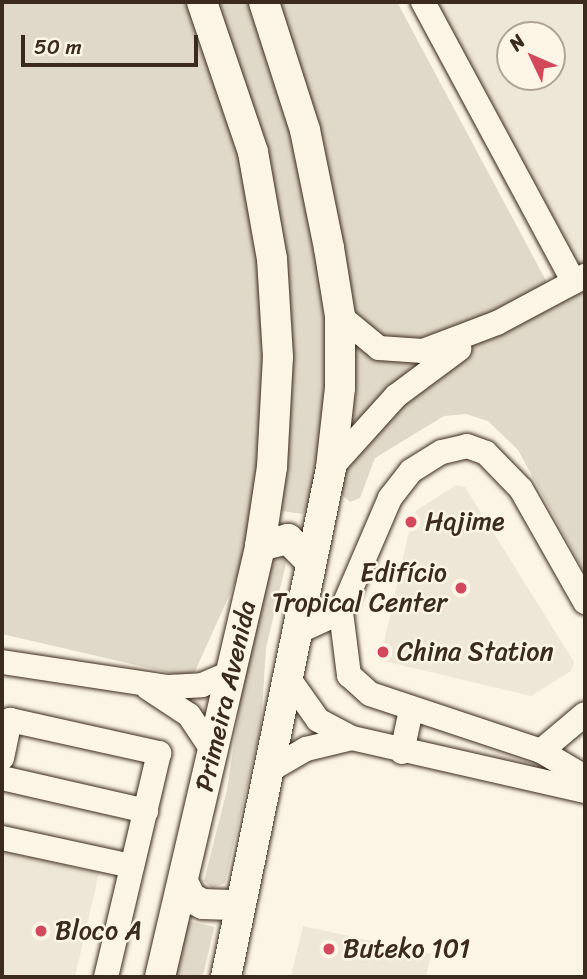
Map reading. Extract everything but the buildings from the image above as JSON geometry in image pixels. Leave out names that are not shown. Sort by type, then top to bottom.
[{"type":"main road","name":"Primeira Avenida","points":[[160,977],[260,546],[272,467],[278,357],[272,259],[253,152],[202,2]]},
{"type":"main road","points":[[226,977],[238,905],[289,679],[309,560],[331,468],[340,388],[340,316],[305,130],[264,2]]},
{"type":"main road","points":[[260,546],[288,539],[309,560]]},
{"type":"main road","points":[[183,883],[191,898],[203,904],[238,905]]},
{"type":"street","points":[[340,316],[379,348],[397,352],[449,344],[497,323],[580,279],[423,2]]},
{"type":"street","points":[[331,468],[361,431],[416,379],[497,323]]},
{"type":"street","points":[[585,602],[513,480],[486,453],[467,446],[442,452],[411,471],[390,498],[341,611],[349,676],[370,694],[411,710],[541,751],[585,776]]},
{"type":"street","points":[[295,633],[341,611]]},
{"type":"street","points":[[2,662],[144,686],[202,685],[232,672]]},
{"type":"street","points":[[289,679],[318,720],[352,738],[402,752],[585,791]]},
{"type":"street","points":[[144,686],[189,715],[213,751]]},
{"type":"street","points":[[402,752],[411,710]]},
{"type":"street","points":[[541,751],[585,714]]},
{"type":"street","points":[[2,758],[10,720],[159,753],[106,977]]},
{"type":"street","points":[[270,769],[312,747],[352,738]]},
{"type":"street","points":[[2,778],[146,811]]},
{"type":"street","points":[[2,838],[132,866]]},
{"type":"shaded area","points":[[2,2],[397,2],[551,290],[430,361],[354,422],[303,514],[268,509],[192,678],[2,634]]},
{"type":"shaded area","points":[[408,2],[585,2],[585,269],[557,285]]},
{"type":"shaded area","points":[[585,287],[585,573],[518,450],[488,421],[466,414],[444,416],[375,458],[360,498],[350,502],[341,494],[342,471],[374,422],[466,349]]},
{"type":"shaded area","name":"Edifício Tropical Center","points":[[456,485],[465,487],[574,662],[571,671],[531,696],[380,660],[412,518],[417,510]]},
{"type":"shaded area","points":[[288,555],[266,648],[261,725],[225,883],[212,888],[204,881],[227,790],[249,644],[268,556]]},
{"type":"shaded area","name":"Bloco A","points":[[2,851],[99,873],[75,977],[2,977]]},
{"type":"shaded area","points":[[184,920],[214,927],[203,977],[171,977]]},
{"type":"shaded area","points":[[303,926],[431,954],[426,977],[291,977]]},
{"type":"place","name":"Hajime","points":[[411,522]]},
{"type":"place","name":"Edifício Tropical Center","points":[[461,588]]},
{"type":"place","name":"China Station","points":[[383,652]]},
{"type":"place","name":"Bloco A","points":[[41,931]]},
{"type":"place","name":"Buteko 101","points":[[329,949]]}]
